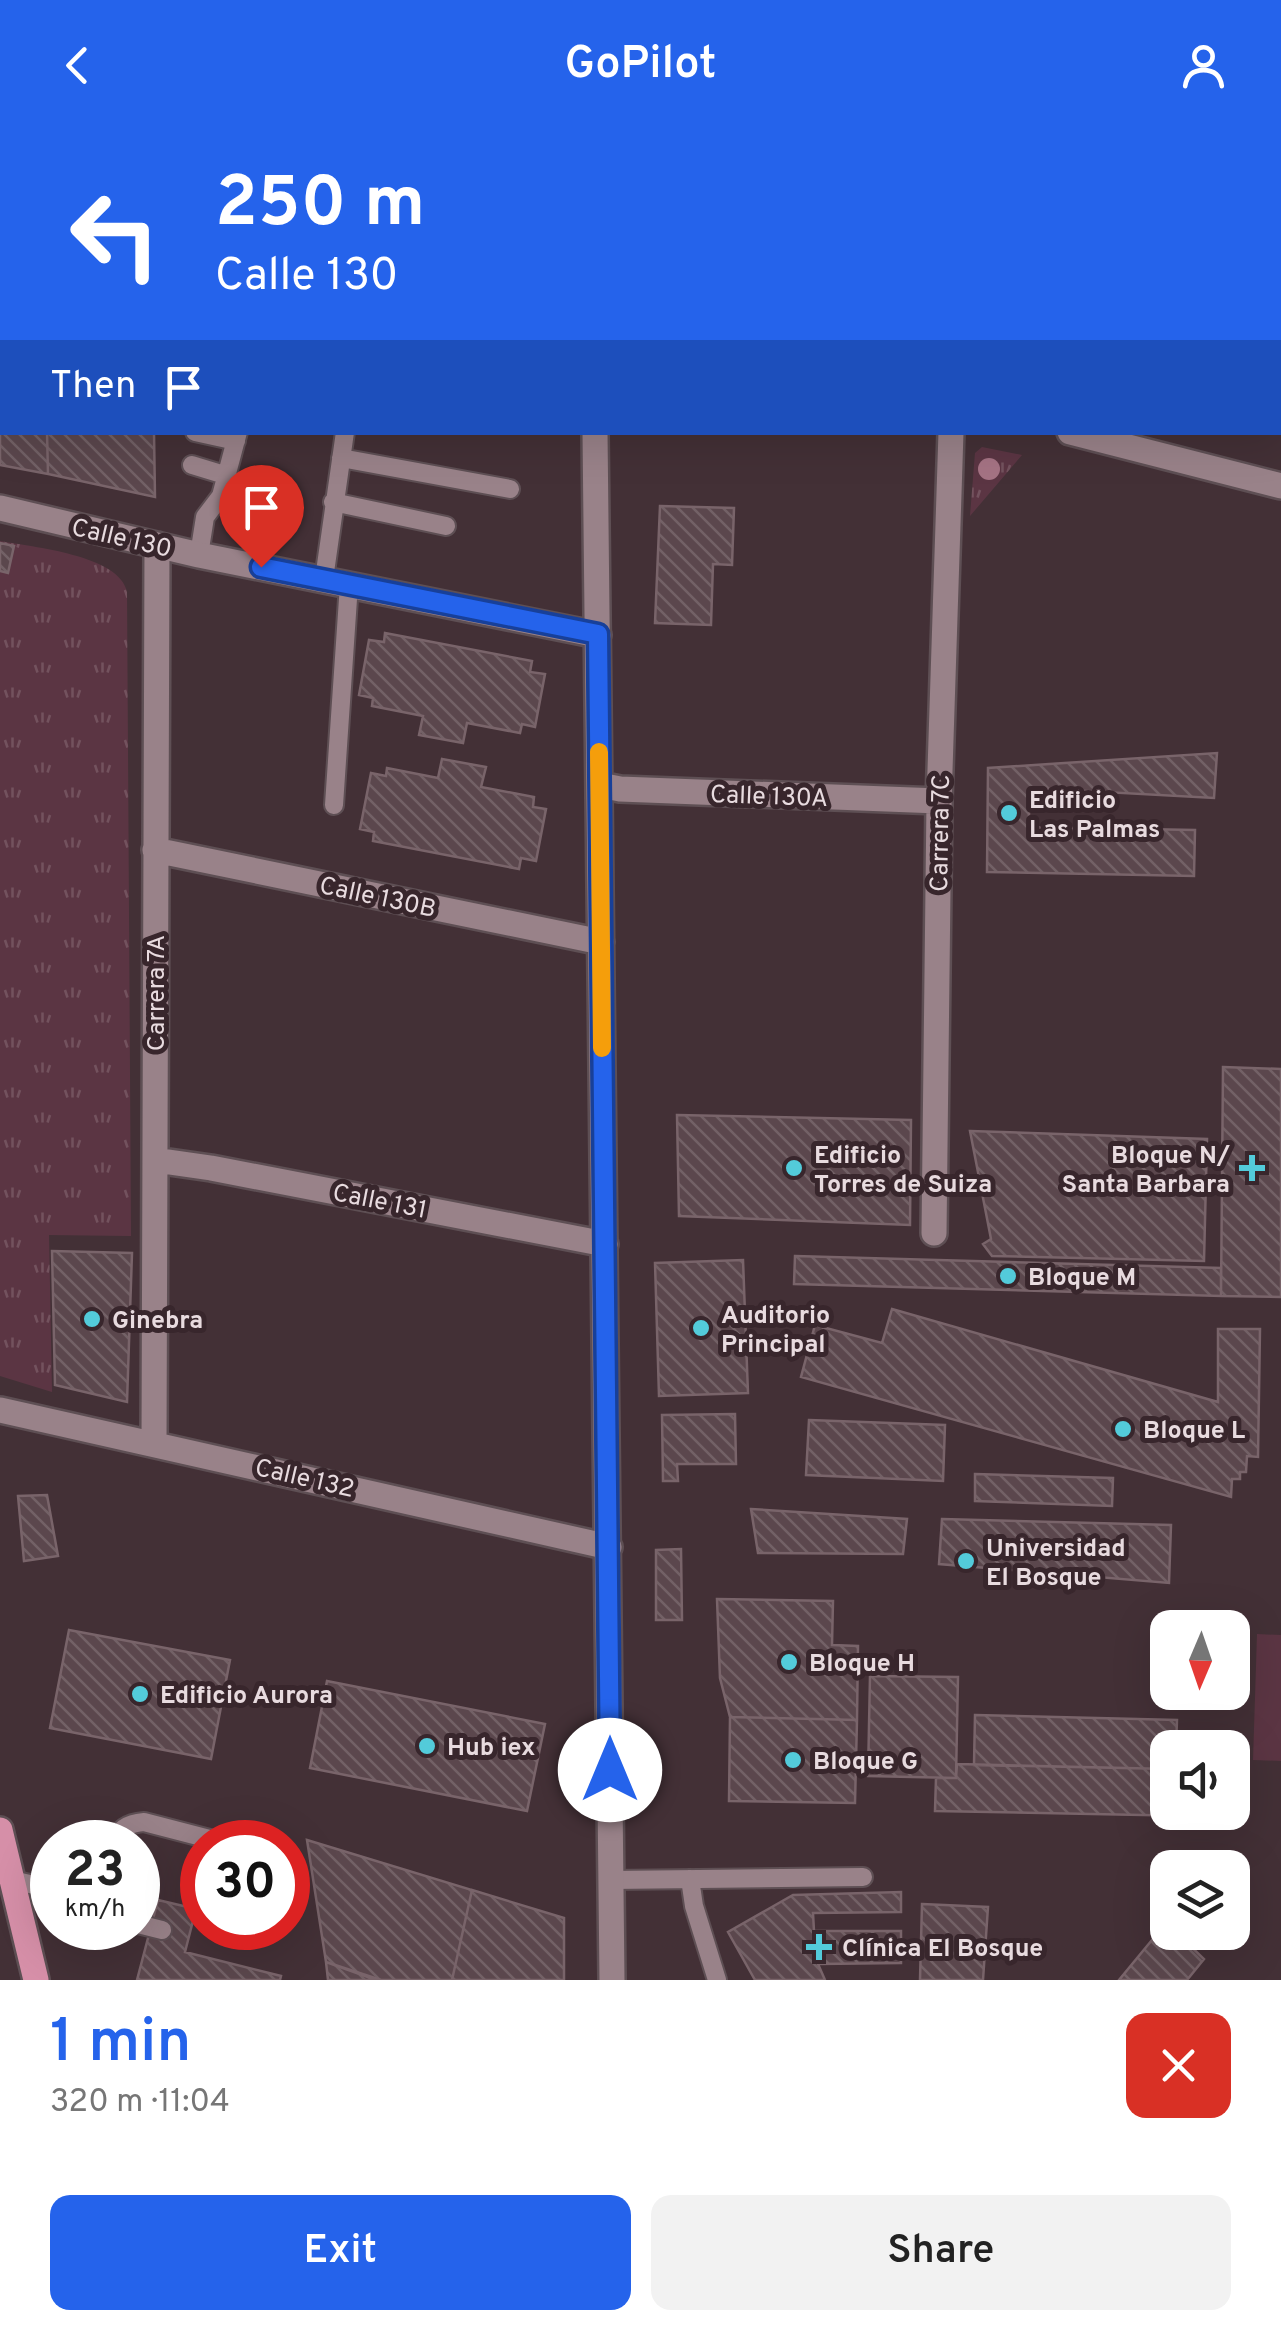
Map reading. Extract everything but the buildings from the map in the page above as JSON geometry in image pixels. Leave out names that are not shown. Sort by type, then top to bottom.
[{"type":"main road","points":[[0,1830],[36,1980]]},
{"type":"street","points":[[596,435],[612,1980]]},
{"type":"street","name":"Carrera 7C","points":[[934,1234],[939,801],[951,435]]},
{"type":"street","points":[[1082,435],[1281,486]]},
{"type":"street","name":"Calle 130","points":[[0,508],[198,554],[598,634]]},
{"type":"street","name":"Carrera 7A","points":[[154,1442],[157,545]]},
{"type":"street","name":"Calle 130A","points":[[600,785],[620,789],[939,801]]},
{"type":"street","name":"Calle 130B","points":[[155,850],[601,942]]},
{"type":"street","name":"Calle 131","points":[[155,1160],[605,1244]]},
{"type":"street","name":"Calle 132","points":[[0,1410],[608,1547]]},
{"type":"lane","points":[[334,805],[334,502],[344,435]]},
{"type":"lane","points":[[198,554],[205,517],[221,496],[237,437]]},
{"type":"lane","points":[[341,458],[510,488]]},
{"type":"lane","points":[[192,465],[228,476]]},
{"type":"lane","points":[[334,502],[446,526]]},
{"type":"lane","points":[[611,1880],[863,1876]]},
{"type":"lane","points":[[690,1879],[716,1980]]},
{"type":"lane","points":[[12,1880],[30,1884]]},
{"type":"green space","points":[[982,447],[1022,455],[970,516],[975,453]]},
{"type":"green space","points":[[0,541],[92,561],[121,579],[127,592],[131,1236],[49,1235],[52,1392],[0,1376]]},
{"type":"green space","points":[[1257,1634],[1281,1635],[1281,1761],[1253,1760]]},
{"type":"slow traffic","points":[[599,752],[602,1048]]},
{"type":"place","name":"Edificio Las Palmas","points":[[1009,813]]},
{"type":"place","name":"Edificio Torres de Suiza","points":[[794,1168]]},
{"type":"place","name":"Bloque N/ Santa Barbara","points":[[1252,1168]]},
{"type":"place","name":"Bloque M","points":[[1008,1276]]},
{"type":"place","name":"Ginebra","points":[[92,1319]]},
{"type":"place","name":"Auditorio Principal","points":[[701,1328]]},
{"type":"place","name":"Bloque L","points":[[1123,1429]]},
{"type":"place","name":"Universidad El Bosque","points":[[966,1561]]},
{"type":"place","name":"Bloque H","points":[[789,1662]]},
{"type":"place","name":"Edificio Aurora","points":[[140,1694]]},
{"type":"place","name":"Hub iex","points":[[427,1746]]},
{"type":"place","name":"Bloque G","points":[[793,1760]]},
{"type":"place","name":"Clínica El Bosque","points":[[819,1947]]},
{"type":"route","points":[[261,567],[598,634],[610,1770]]}]
